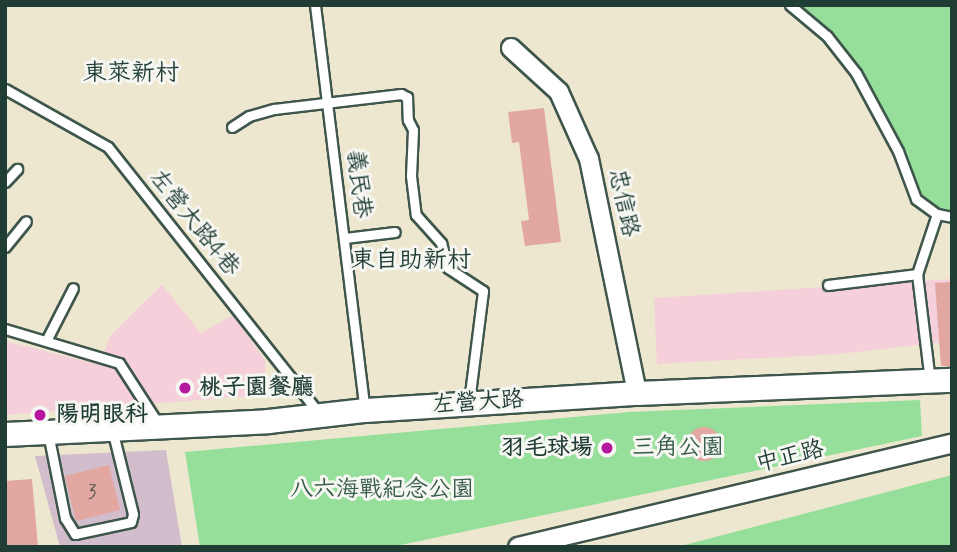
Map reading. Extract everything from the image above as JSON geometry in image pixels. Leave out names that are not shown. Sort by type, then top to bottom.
[{"type":"street","name":"忠信路","points":[[511,48],[559,92],[589,159],[637,393]]},
{"type":"street","name":"左營大路","points":[[5,435],[637,393],[941,380]]},
{"type":"street","name":"中正路","points":[[518,547],[952,444]]},
{"type":"lane","name":"義民巷","points":[[315,5],[365,410]]},
{"type":"lane","points":[[790,5],[827,36],[856,74],[875,104],[915,200],[937,214],[952,217]]},
{"type":"lane","name":"左營大路4巷","points":[[7,93],[108,147],[321,416]]},
{"type":"lane","points":[[232,127],[249,116],[274,109],[401,94],[407,97],[408,120],[413,130],[411,176],[416,215],[441,243],[447,268],[483,291],[469,404]]},
{"type":"lane","points":[[5,182],[17,169]]},
{"type":"lane","points":[[937,214],[917,274],[941,380]]},
{"type":"lane","points":[[5,247],[26,221]]},
{"type":"lane","points":[[345,238],[395,232]]},
{"type":"lane","points":[[828,285],[917,274]]},
{"type":"lane","points":[[47,340],[73,288]]},
{"type":"lane","points":[[5,329],[119,363],[160,426]]},
{"type":"lane","points":[[47,431],[65,518],[75,534],[131,522],[133,514],[112,428]]},
{"type":"shaded area","points":[[952,279],[952,341],[839,354],[657,364],[654,298]]},
{"type":"shaded area","points":[[162,285],[201,333],[233,315],[265,360],[266,395],[5,415],[5,341],[100,365],[110,336]]},
{"type":"shaded area","points":[[166,450],[182,547],[60,547],[35,456]]},
{"type":"green space","points":[[790,5],[952,5],[952,217],[916,199],[898,151],[839,52]]},
{"type":"green space","name":"八六海戰紀念公園","points":[[920,400],[922,436],[391,547],[200,547],[185,452],[629,412]]},
{"type":"green space","points":[[952,475],[952,547],[677,547]]},
{"type":"building","points":[[544,108],[561,242],[525,246],[521,221],[529,220],[519,142],[512,143],[508,112]]},
{"type":"building","points":[[952,282],[952,366],[941,366],[935,283]]},
{"type":"building","points":[[704,427],[716,432],[721,444],[716,456],[704,461],[692,456],[687,444],[692,432]]},
{"type":"building","points":[[109,465],[120,510],[76,521],[65,476]]},
{"type":"building","points":[[32,479],[38,547],[5,547],[5,481]]},
{"type":"place","name":"桃子園餐廳","points":[[185,388]]},
{"type":"place","name":"陽明眼科","points":[[40,415]]},
{"type":"place","name":"羽毛球場","points":[[607,448]]},
{"type":"district","name":"東萊新村","points":[[131,74]]},
{"type":"district","name":"東自助新村","points":[[411,261]]},
{"type":"park label","name":"三角公園","points":[[678,448]]}]
